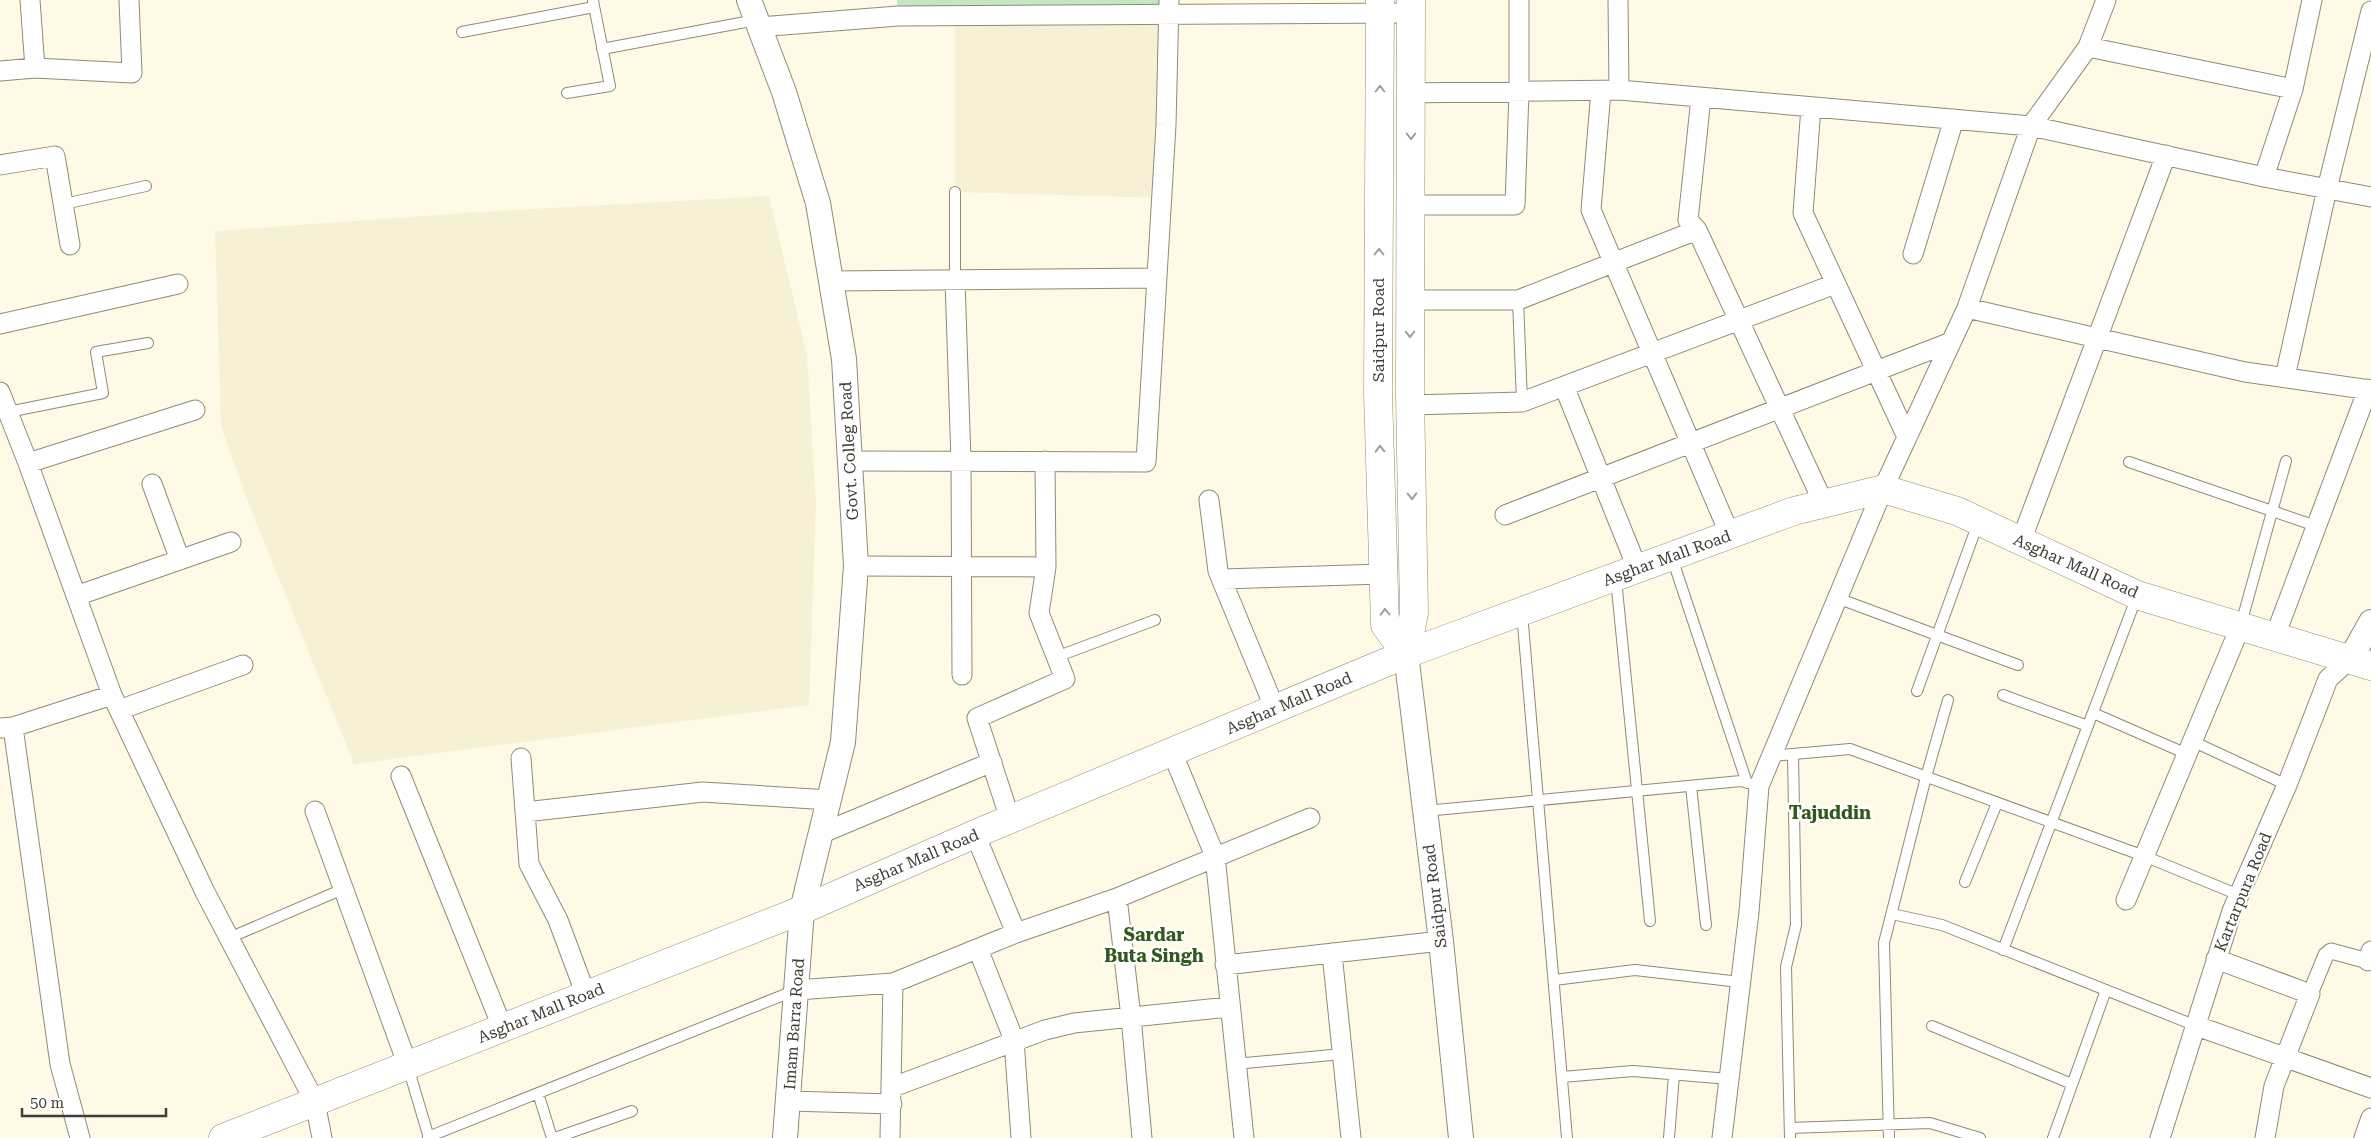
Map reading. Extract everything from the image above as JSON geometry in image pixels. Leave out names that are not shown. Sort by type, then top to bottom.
[{"type":"main road","name":"Saidpur Road","points":[[1380,7],[1378,393],[1385,624],[1406,654]]},
{"type":"main road","name":"Saidpur Road","points":[[1406,654],[1414,613],[1410,405],[1411,7]]},
{"type":"main road","name":"Asghar Mall Road","points":[[223,1138],[802,910],[975,834],[1406,654],[1794,511],[1883,489],[1957,511],[2137,595],[2361,662]]},
{"type":"street","points":[[30,0],[35,68]]},
{"type":"street","points":[[0,71],[35,68],[132,73],[129,0]]},
{"type":"street","points":[[1411,205],[1514,205],[1519,92],[1520,0]]},
{"type":"street","points":[[1618,0],[1610,91],[1591,210],[1730,535]]},
{"type":"street","points":[[1722,1138],[1749,912],[1753,784],[1771,756],[1883,489],[1967,308],[2031,126],[2088,47],[2106,0]]},
{"type":"street","points":[[2264,177],[2292,89],[2312,0]]},
{"type":"street","points":[[755,16],[897,8],[1411,7]]},
{"type":"street","points":[[850,461],[1146,462],[1166,125],[1169,8]]},
{"type":"street","points":[[2285,377],[2327,189],[2371,11]]},
{"type":"street","name":"Govt. Colleg Road","points":[[755,16],[784,92],[818,203],[844,359],[856,566],[843,742],[802,910]]},
{"type":"street","points":[[2088,47],[2292,89]]},
{"type":"street","points":[[1411,93],[1610,91],[2031,126],[2264,177],[2371,198]]},
{"type":"street","points":[[1701,98],[1688,220],[1696,230],[1824,504]]},
{"type":"street","points":[[1811,107],[1803,213],[1907,437]]},
{"type":"street","points":[[1913,254],[1954,119]]},
{"type":"street","points":[[2021,541],[2166,155]]},
{"type":"street","points":[[0,165],[56,156],[70,245]]},
{"type":"street","points":[[1410,300],[1518,300],[1696,230]]},
{"type":"street","points":[[831,281],[1157,278]]},
{"type":"street","points":[[955,280],[961,461],[962,675]]},
{"type":"street","points":[[0,324],[178,284]]},
{"type":"street","points":[[1410,405],[1522,402],[1836,284]]},
{"type":"street","points":[[1967,308],[2245,372],[2369,389],[2275,636]]},
{"type":"street","points":[[1505,515],[1951,342]]},
{"type":"street","points":[[1564,386],[1601,478],[1627,574]]},
{"type":"street","points":[[0,392],[28,463],[115,702],[229,938],[315,1102],[322,1138]]},
{"type":"street","points":[[28,463],[195,410]]},
{"type":"street","points":[[1010,820],[977,718],[1065,679],[1039,614],[1046,567],[1045,461]]},
{"type":"street","points":[[152,484],[180,560]]},
{"type":"street","points":[[1209,500],[1218,571],[1274,709]]},
{"type":"street","points":[[76,596],[231,542]]},
{"type":"street","points":[[856,566],[1046,567]]},
{"type":"street","points":[[1222,579],[1384,574]]},
{"type":"street","points":[[2361,662],[2371,622]]},
{"type":"street","points":[[2126,900],[2240,625]]},
{"type":"street","name":"Saidpur Road","points":[[1406,654],[1461,1138]]},
{"type":"street","name":"Kartarpura Road","points":[[2160,1138],[2194,1025],[2239,895],[2287,785],[2328,679],[2361,662]]},
{"type":"street","points":[[80,1138],[60,1064],[7,728],[115,702],[243,665]]},
{"type":"street","points":[[1172,752],[1215,856],[1229,1007],[1244,1138]]},
{"type":"street","points":[[521,758],[529,864],[558,920],[586,995]]},
{"type":"street","points":[[820,834],[992,762]]},
{"type":"street","points":[[401,776],[503,1029]]},
{"type":"street","points":[[525,812],[703,792],[829,800]]},
{"type":"street","points":[[315,811],[408,1066]]},
{"type":"street","points":[[796,990],[893,983],[1016,933],[1116,898],[1310,818]]},
{"type":"street","points":[[975,834],[1016,933]]},
{"type":"street","points":[[1116,898],[1131,1017],[1142,1138]]},
{"type":"street","name":"Imam Barra Road","points":[[785,1138],[802,910]]},
{"type":"street","points":[[1225,965],[1440,941]]},
{"type":"street","points":[[978,949],[1014,1040],[1021,1138]]},
{"type":"street","points":[[2265,1138],[2274,1086],[2326,955],[2331,951],[2370,956]]},
{"type":"street","points":[[1332,953],[1351,1138]]},
{"type":"street","points":[[2216,960],[2310,994]]},
{"type":"street","points":[[890,1138],[893,983]]},
{"type":"street","points":[[789,1101],[892,1095],[1014,1040],[1074,1023],[1229,1007]]},
{"type":"street","points":[[2194,1025],[2371,1088]]},
{"type":"street","points":[[2364,1138],[2371,1118]]},
{"type":"lane","points":[[462,32],[594,3],[610,86],[567,93]]},
{"type":"lane","points":[[602,49],[755,16]]},
{"type":"lane","points":[[64,204],[146,186]]},
{"type":"lane","points":[[955,192],[955,280]]},
{"type":"lane","points":[[1518,300],[1522,402]]},
{"type":"lane","points":[[8,412],[103,393],[96,352],[148,342]]},
{"type":"lane","points":[[2240,625],[2286,460]]},
{"type":"lane","points":[[2129,462],[2316,526]]},
{"type":"lane","points":[[1918,691],[1978,521]]},
{"type":"lane","points":[[1425,811],[1691,786],[1753,784],[1672,557]]},
{"type":"lane","points":[[1627,574],[1637,791],[1650,920]]},
{"type":"lane","points":[[2003,950],[2137,595]]},
{"type":"lane","points":[[1837,598],[2018,665]]},
{"type":"lane","points":[[1522,612],[1567,1138]]},
{"type":"lane","points":[[1056,657],[1155,620]]},
{"type":"lane","points":[[2003,695],[2088,726]]},
{"type":"lane","points":[[1889,1138],[1884,943],[1926,777],[1948,700]]},
{"type":"lane","points":[[2092,713],[2287,785]]},
{"type":"lane","points":[[1771,756],[1850,749],[2144,856],[2239,895]]},
{"type":"lane","points":[[1793,754],[1796,926],[1786,967],[1790,1133],[1888,1124],[1930,1123],[1980,1138]]},
{"type":"lane","points":[[1691,786],[1706,925]]},
{"type":"lane","points":[[1965,882],[1997,803]]},
{"type":"lane","points":[[229,938],[343,889]]},
{"type":"lane","points":[[1892,914],[1942,926],[2194,1025]]},
{"type":"lane","points":[[1554,980],[1635,970],[1740,982]]},
{"type":"lane","points":[[408,1066],[429,1137],[796,990]]},
{"type":"lane","points":[[2053,1138],[2106,990]]},
{"type":"lane","points":[[1932,1026],[2072,1084]]},
{"type":"lane","points":[[1235,1064],[1342,1054]]},
{"type":"lane","points":[[1562,1077],[1633,1071],[1729,1079]]},
{"type":"lane","points":[[1669,1138],[1674,1074]]},
{"type":"lane","points":[[538,1093],[554,1138],[632,1111]]},
{"type":"shaded area","points":[[1168,15],[1162,198],[955,192],[955,16]]},
{"type":"shaded area","points":[[769,196],[807,355],[816,504],[809,705],[354,764],[246,497],[221,426],[215,231],[478,212]]},
{"type":"green space","points":[[897,0],[1169,0],[1168,15],[898,16]]},
{"type":"district","name":"Tajuddin","points":[[1830,812]]},
{"type":"district","name":"Sardar Buta Singh","points":[[1154,944]]}]
